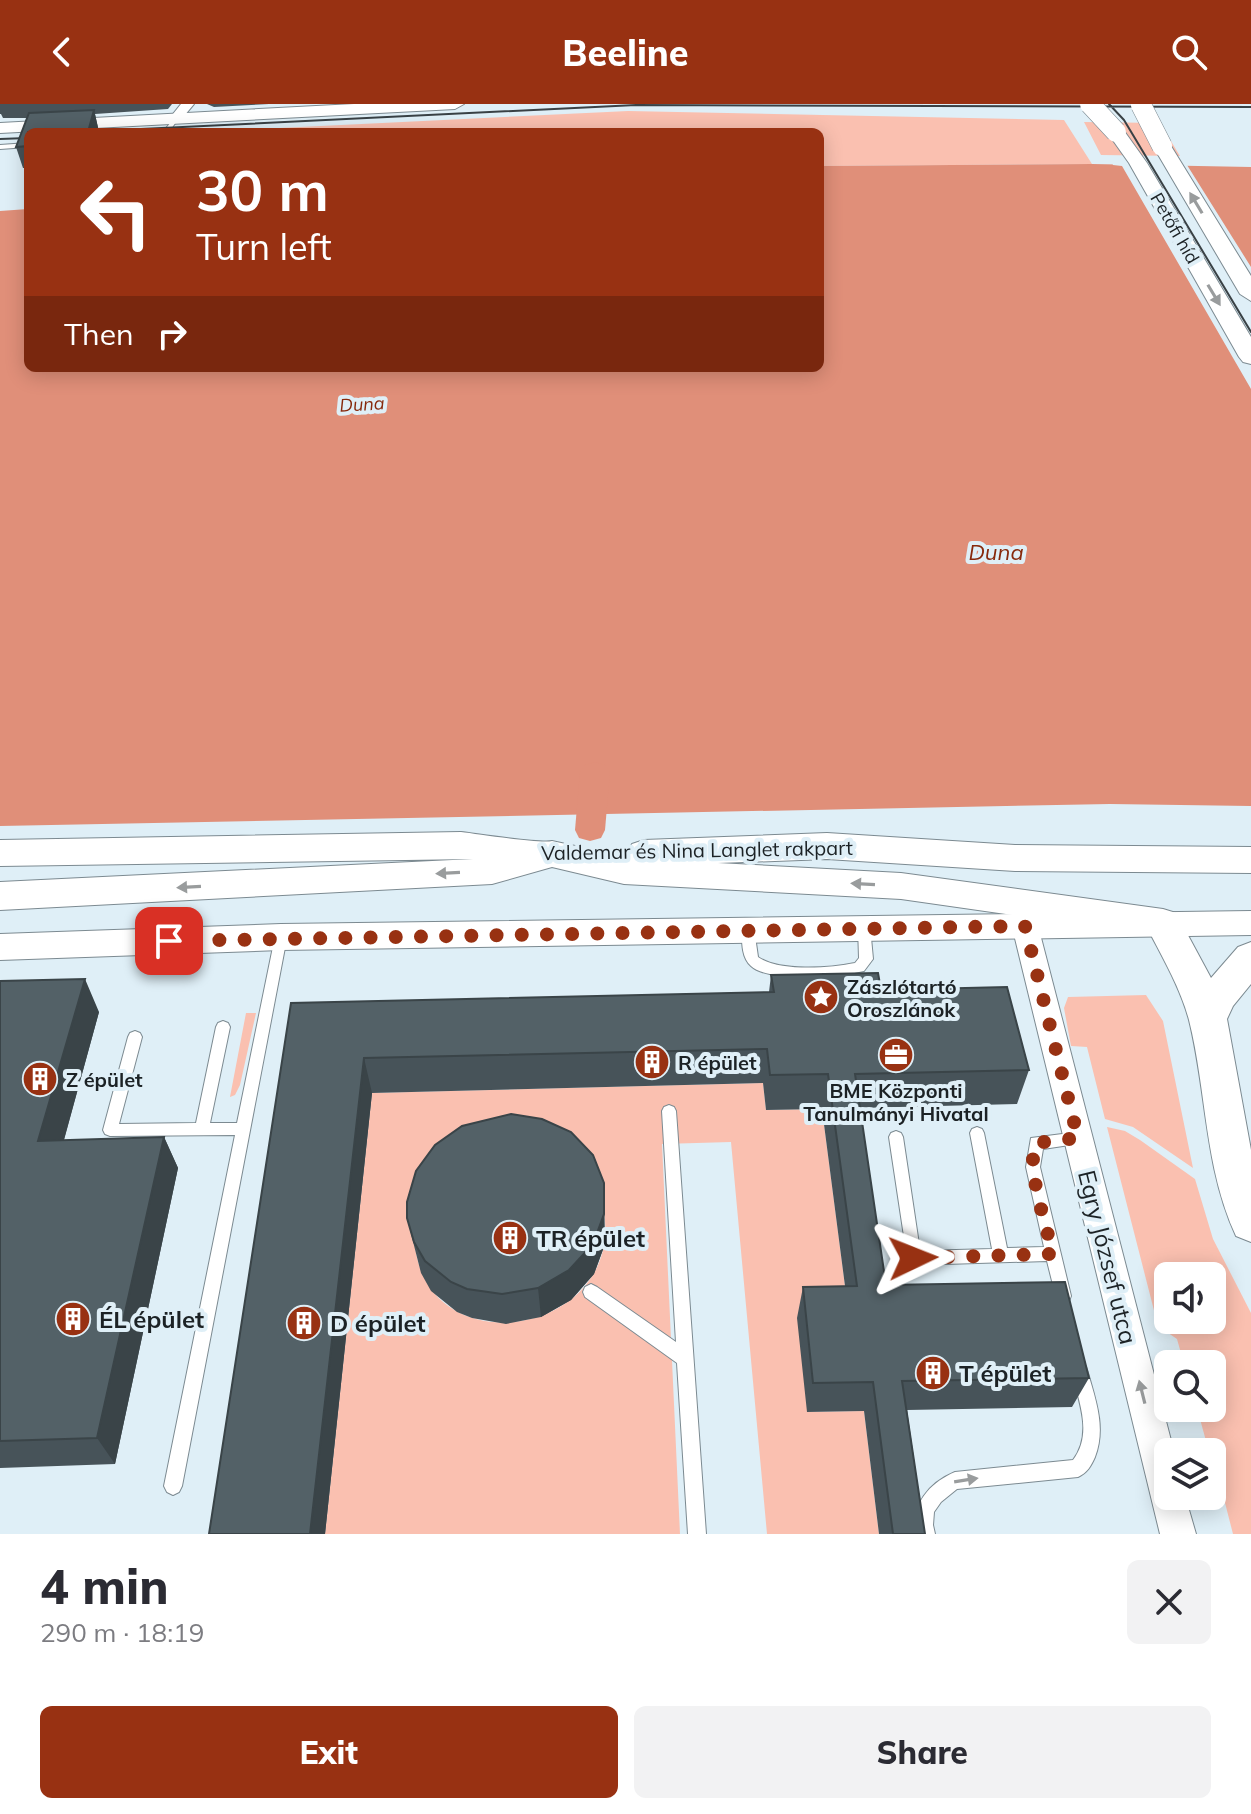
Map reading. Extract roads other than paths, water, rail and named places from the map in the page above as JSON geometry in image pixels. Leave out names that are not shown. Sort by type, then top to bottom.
[{"type":"main road","points":[[0,128],[455,104]]},
{"type":"main road","name":"Petőfi híd","points":[[1090,104],[1116,132],[1138,163],[1251,357]]},
{"type":"main road","name":"Petőfi híd","points":[[1141,104],[1162,146],[1251,294]]},
{"type":"main road","name":"Valdemar és Nina Langlet rakpart","points":[[0,853],[461,845],[552,854],[827,846],[1000,858],[1251,860]]},
{"type":"main road","points":[[0,896],[492,871],[552,854],[624,871],[901,886],[1163,923],[1194,982],[1208,1019],[1233,1166],[1251,1222]]},
{"type":"main road","points":[[1208,1019],[1218,997],[1251,957]]},
{"type":"street","points":[[0,947],[281,937],[1251,923]]},
{"type":"street","name":"Egry József utca","points":[[1025,926],[1154,1439]]},
{"type":"street","name":"Egry József utca","points":[[1172,1510],[1178,1534]]},
{"type":"lane","points":[[0,147],[24,145]]},
{"type":"lane","points":[[748,929],[751,955],[761,967],[773,970],[843,971],[859,967],[866,959],[864,927]]},
{"type":"lane","points":[[173,1486],[281,937]]},
{"type":"lane","points":[[202,1129],[223,1027]]},
{"type":"lane","points":[[135,1037],[110,1130],[243,1129]]},
{"type":"lane","points":[[669,1111],[697,1534]]},
{"type":"lane","points":[[977,1133],[1001,1255]]},
{"type":"lane","points":[[896,1137],[913,1258],[1053,1254]]},
{"type":"lane","points":[[1067,1314],[1033,1167],[1033,1147],[1036,1143],[1078,1138]]},
{"type":"lane","points":[[591,1292],[686,1359]]},
{"type":"lane","points":[[926,1534],[923,1527],[928,1504],[938,1490],[955,1481],[1078,1468],[1094,1440],[1077,1359]]},
{"type":"water","name":"Duna","points":[[1092,164],[1251,167],[1251,806],[1110,804],[0,826],[0,211],[24,209],[24,372],[824,372],[824,166]]},
{"type":"waterway","points":[[590,830],[595,772]]},
{"type":"tram line","points":[[161,128],[636,105],[1111,107]]},
{"type":"tram line","points":[[1111,107],[1251,107]]},
{"type":"tram line","points":[[1111,107],[1124,120],[1251,332]]},
{"type":"tram line","points":[[0,139],[24,138]]},
{"type":"place","name":"Zászlótartó Oroszlánok","points":[[821,997]]},
{"type":"place","name":"BME Központi Tanulmányi Hivatal","points":[[896,1055]]},
{"type":"place","name":"R épület","points":[[652,1062]]},
{"type":"place","name":"Z épület","points":[[40,1079]]},
{"type":"place","name":"TR épület","points":[[510,1238]]},
{"type":"place","name":"ÉL épület","points":[[73,1319]]},
{"type":"place","name":"D épület","points":[[304,1323]]},
{"type":"place","name":"T épület","points":[[933,1373]]}]
